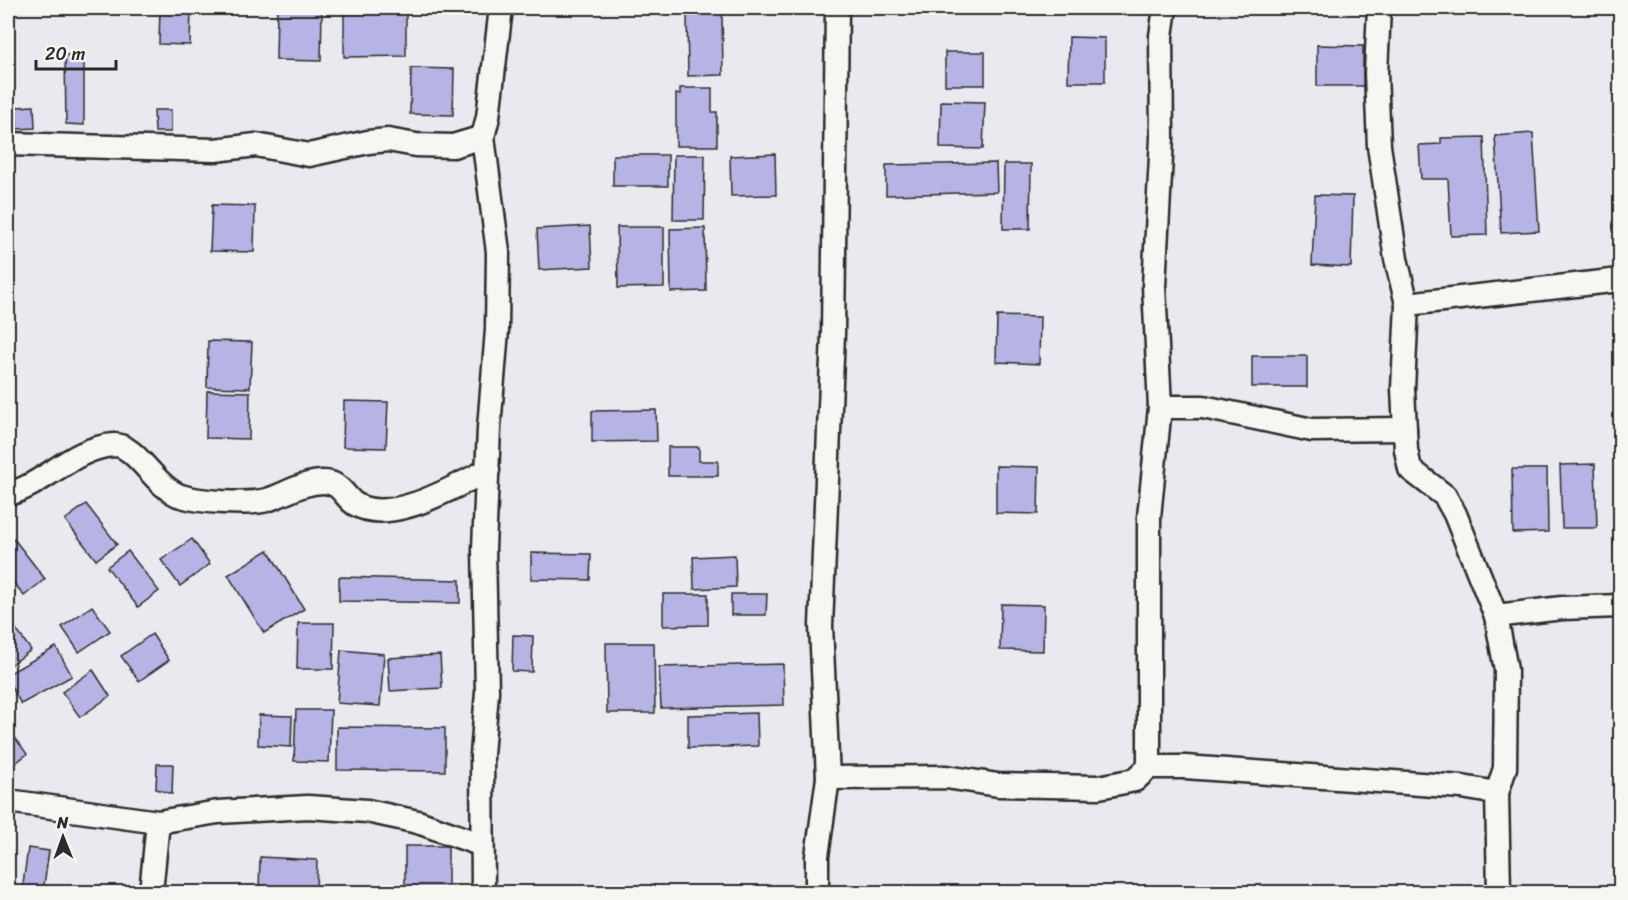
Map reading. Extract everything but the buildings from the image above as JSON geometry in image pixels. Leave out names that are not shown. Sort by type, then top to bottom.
[{"type":"street","points":[[483,892],[482,754],[487,692],[484,549],[497,330],[498,252],[490,174],[483,136],[488,117],[501,8]]},
{"type":"street","points":[[817,892],[817,856],[828,778],[822,626],[833,334],[837,8]]},
{"type":"street","points":[[1149,767],[1149,517],[1160,406],[1154,286],[1162,138],[1161,36],[1165,8]]},
{"type":"street","points":[[1379,8],[1376,73],[1379,146],[1396,259],[1407,304],[1403,389],[1410,468],[1445,496],[1450,505],[1496,616],[1506,670],[1508,726],[1505,768],[1497,793],[1499,892]]},
{"type":"street","points":[[8,144],[215,150],[256,145],[309,155],[388,140],[416,145],[453,146],[483,136]]},
{"type":"street","points":[[453,146],[490,174]]},
{"type":"street","points":[[1407,304],[1620,280]]},
{"type":"street","points":[[1160,406],[1203,407],[1312,430],[1343,432],[1405,429]]},
{"type":"street","points":[[8,494],[24,489],[58,465],[90,450],[116,445],[128,448],[148,472],[179,496],[218,501],[265,500],[299,486],[325,482],[343,488],[355,504],[375,511],[435,497],[488,470]]},
{"type":"street","points":[[1496,616],[1562,608],[1620,606]]},
{"type":"street","points":[[828,778],[946,777],[998,785],[1099,787],[1135,780],[1149,767],[1185,766],[1462,786],[1497,793]]},
{"type":"street","points":[[8,801],[94,811],[158,822],[218,812],[320,807],[368,811],[418,822],[482,845]]},
{"type":"street","points":[[151,892],[158,822]]}]
